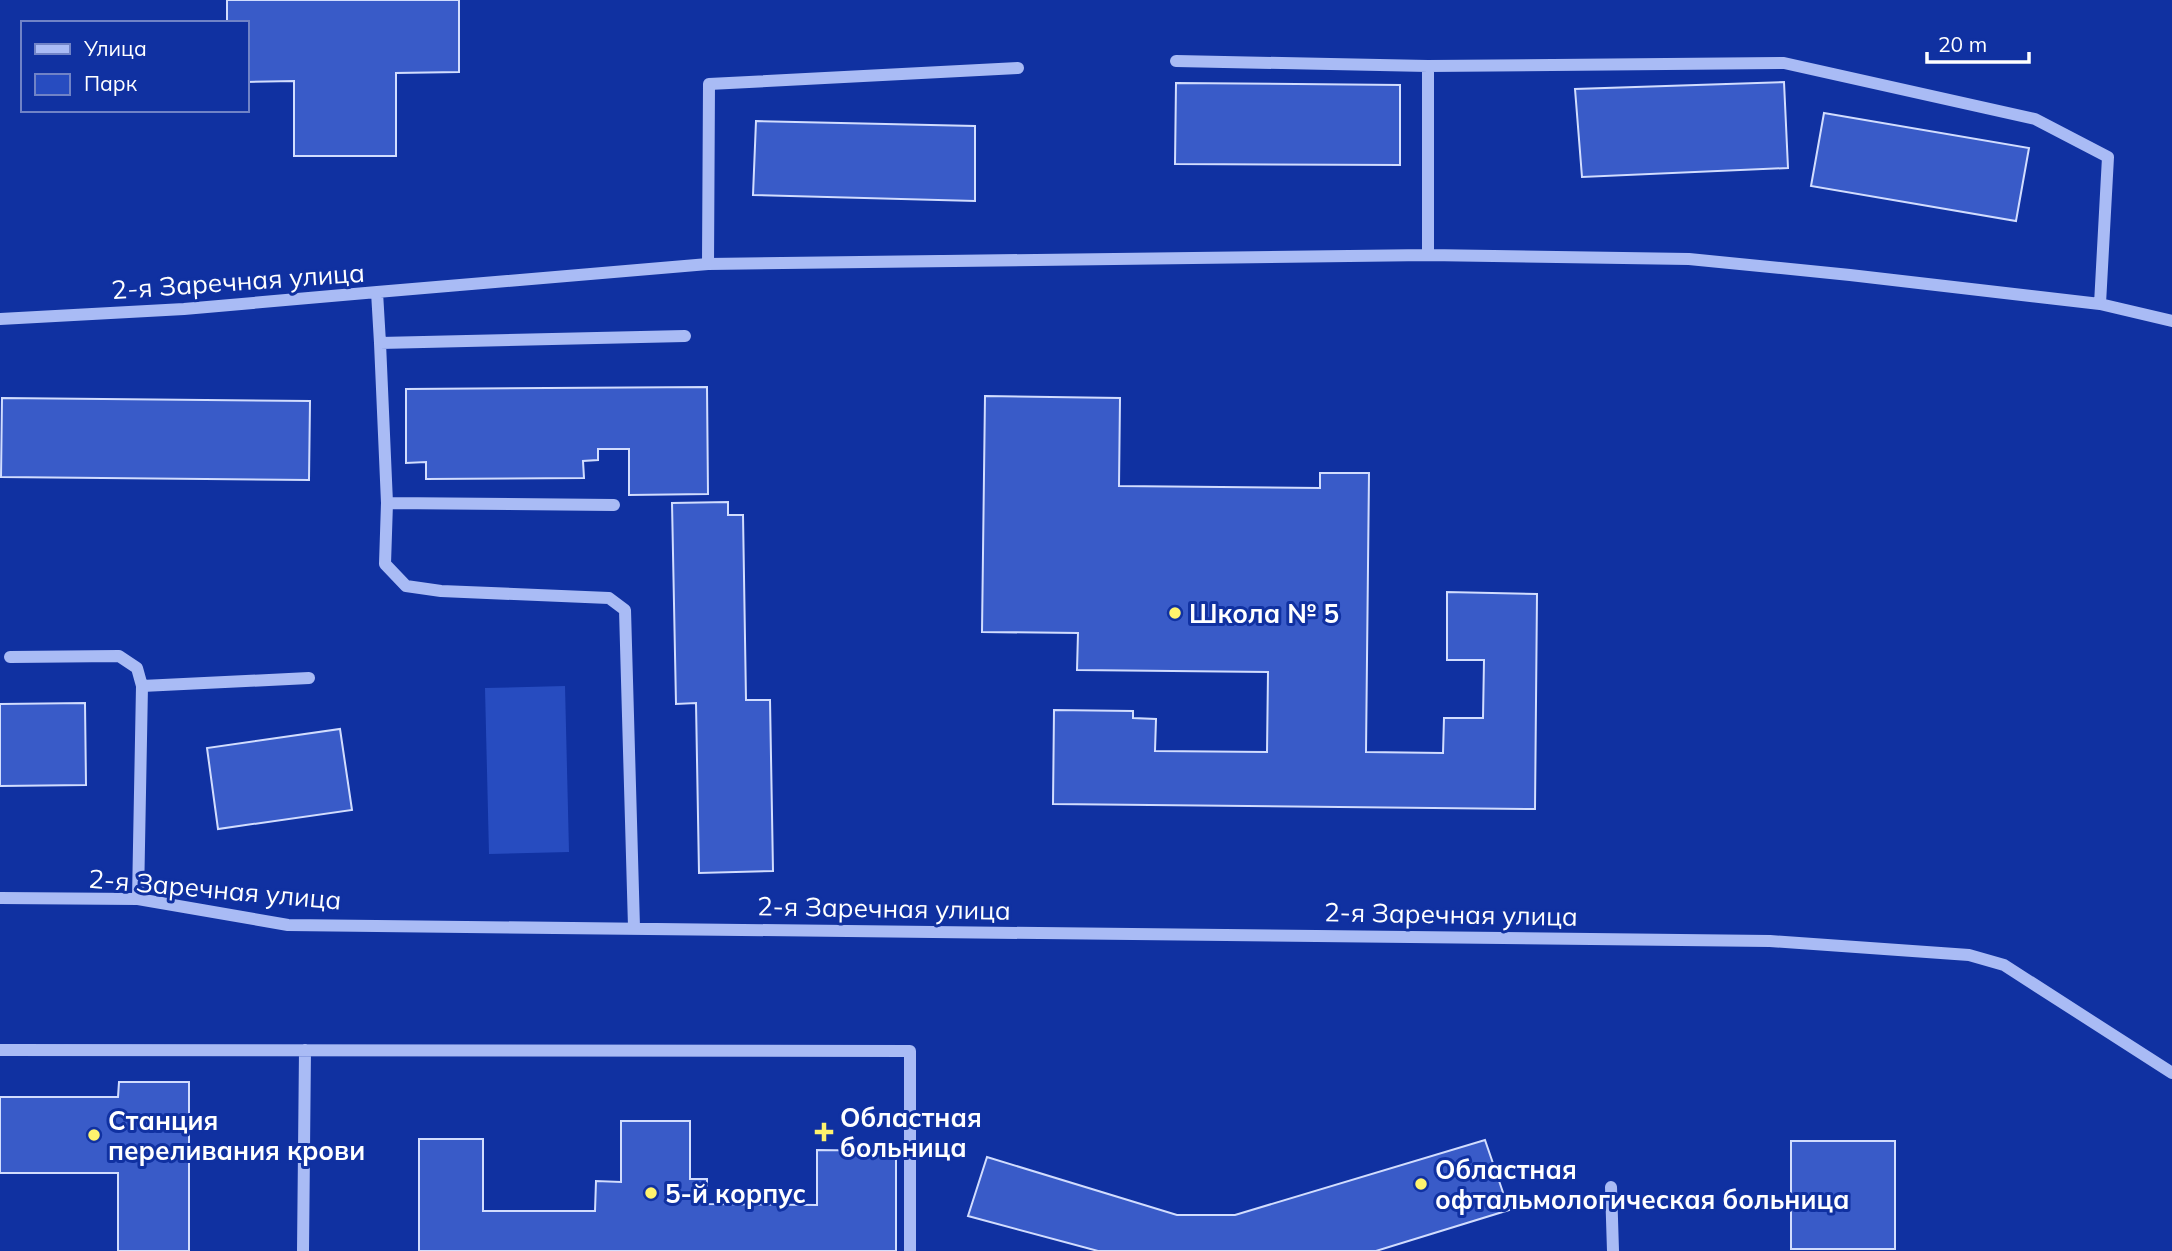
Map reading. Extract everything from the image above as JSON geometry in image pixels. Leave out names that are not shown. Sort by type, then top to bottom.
[{"type":"street","points":[[1176,61],[1428,66],[1784,64],[2035,119],[2108,157],[2100,304]]},
{"type":"street","points":[[1428,66],[1428,255]]},
{"type":"street","points":[[708,264],[709,84],[1018,68]]},
{"type":"street","points":[[377,292],[708,264],[1428,255],[1689,259],[2100,304],[2172,321]]},
{"type":"street","name":"2-я Заречная улица","points":[[0,319],[184,310],[377,292],[387,503],[385,564],[406,586],[441,591],[609,598],[625,610],[634,927]]},
{"type":"street","points":[[380,342],[685,337]]},
{"type":"street","points":[[387,503],[614,505]]},
{"type":"street","points":[[10,657],[119,656],[137,668],[142,686],[138,899]]},
{"type":"street","points":[[142,686],[309,678]]},
{"type":"street","name":"2-я Заречная улица","points":[[0,898],[138,899],[288,925],[1770,941],[1969,955],[2004,965],[2172,1073]]},
{"type":"street","points":[[0,1050],[910,1051],[911,1251]]},
{"type":"street","points":[[303,1251],[304,1050]]},
{"type":"street","points":[[1611,1187],[1612,1251]]},
{"type":"green space","points":[[565,686],[569,852],[489,854],[485,688]]},
{"type":"building","points":[[227,0],[459,0],[459,72],[396,73],[396,156],[294,156],[294,81],[248,82],[248,21],[227,21]]},
{"type":"building","points":[[1784,82],[1788,168],[1582,177],[1575,89]]},
{"type":"building","points":[[1176,83],[1400,85],[1400,165],[1175,164]]},
{"type":"building","points":[[1824,113],[2029,148],[2016,221],[1811,186]]},
{"type":"building","points":[[756,121],[975,126],[975,201],[753,195]]},
{"type":"building","points":[[707,387],[708,494],[629,495],[629,449],[598,449],[598,460],[583,461],[584,478],[426,479],[426,462],[406,463],[406,389]]},
{"type":"building","name":"Школа № 5","points":[[985,396],[1120,398],[1119,486],[1320,488],[1320,473],[1369,473],[1366,752],[1443,753],[1444,718],[1483,718],[1484,660],[1447,660],[1447,592],[1537,594],[1535,809],[1053,804],[1054,710],[1133,711],[1133,718],[1156,719],[1155,751],[1267,752],[1268,672],[1077,670],[1078,633],[982,632]]},
{"type":"building","points":[[2,398],[310,401],[309,480],[1,477]]},
{"type":"building","points":[[728,502],[728,515],[743,515],[746,700],[770,700],[773,871],[699,873],[696,703],[676,704],[672,503]]},
{"type":"building","points":[[85,703],[86,785],[0,786],[0,704]]},
{"type":"building","points":[[340,729],[352,810],[218,829],[207,748]]},
{"type":"building","name":"Станция переливания крови","points":[[119,1082],[189,1082],[189,1251],[118,1251],[118,1173],[0,1173],[0,1097],[118,1097]]},
{"type":"building","name":"5-й корпус","points":[[621,1121],[690,1121],[690,1179],[707,1179],[707,1204],[817,1205],[817,1150],[896,1151],[896,1251],[419,1251],[419,1139],[483,1139],[483,1211],[595,1211],[596,1181],[621,1182]]},
{"type":"building","name":"Областная офтальмологическая больница","points":[[1485,1140],[1509,1210],[1376,1251],[1098,1251],[968,1216],[987,1157],[1177,1215],[1235,1215]]},
{"type":"building","points":[[1791,1141],[1895,1141],[1895,1249],[1791,1249]]},
{"type":"place","name":"Школа № 5","points":[[1175,613]]},
{"type":"place","name":"Областная больница","points":[[824,1132]]},
{"type":"place","name":"Станция переливания крови","points":[[94,1135]]},
{"type":"place","name":"Областная офтальмологическая больница","points":[[1421,1184]]},
{"type":"place","name":"5-й корпус","points":[[651,1193]]}]
